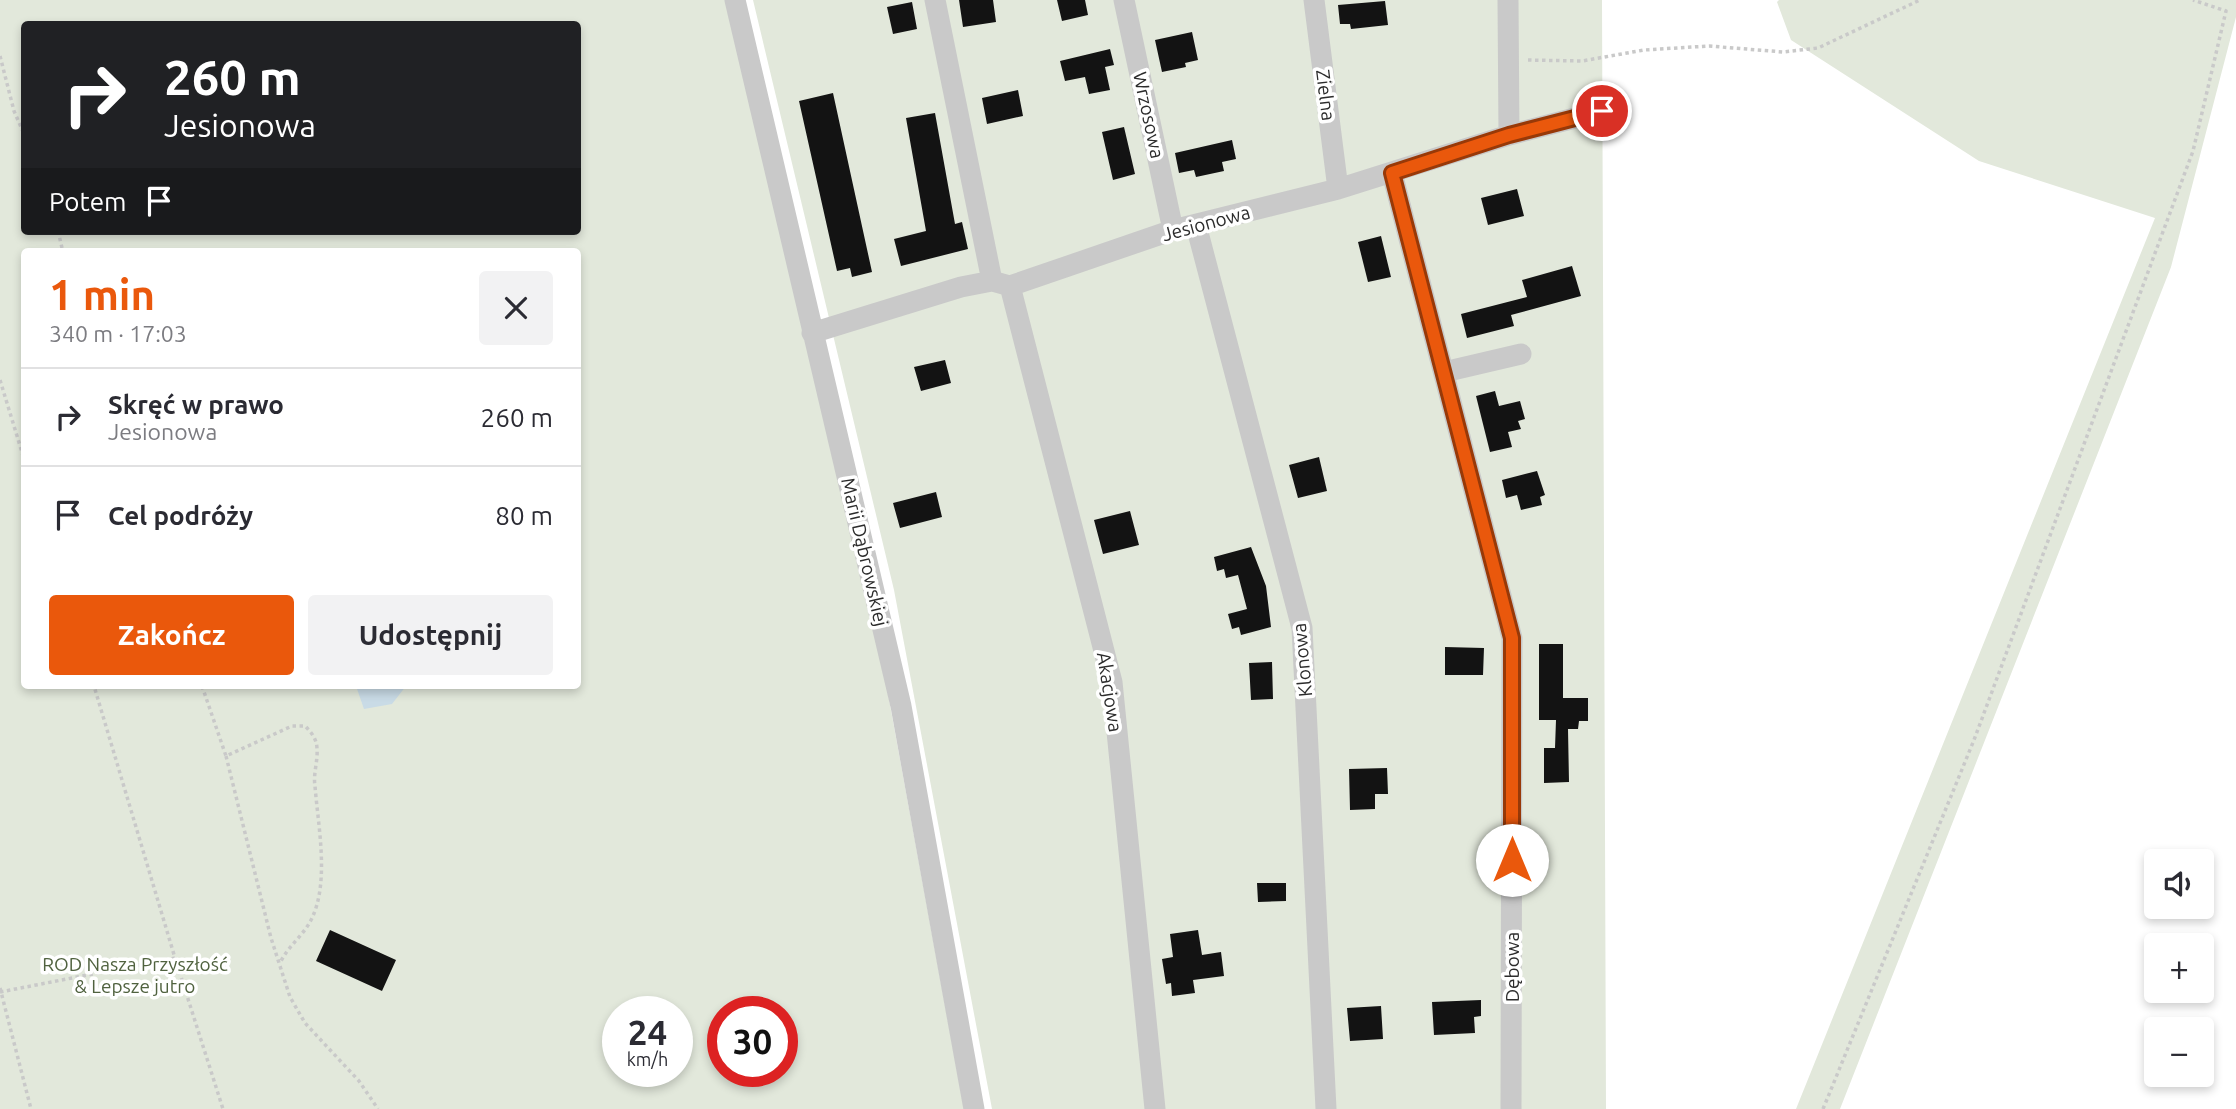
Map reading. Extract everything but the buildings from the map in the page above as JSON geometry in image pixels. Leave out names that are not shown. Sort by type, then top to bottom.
[{"type":"street","name":"Marii Dąbrowskiej","points":[[734,0],[901,706],[974,1109]]},
{"type":"street","name":"Akacjowa","points":[[935,0],[1001,284],[1112,682],[1155,1109]]},
{"type":"street","name":"Wrzosowa","points":[[1124,0],[1173,230]]},
{"type":"street","name":"Zielna","points":[[1314,0],[1338,189]]},
{"type":"street","points":[[1508,0],[1509,135]]},
{"type":"street","name":"Jesionowa","points":[[812,333],[961,287],[1001,284],[1173,230],[1338,189],[1509,135],[1602,111]]},
{"type":"street","name":"Dębowa","points":[[1392,173],[1512,638],[1511,1109]]},
{"type":"street","name":"Klonowa","points":[[1196,225],[1302,628],[1326,1109]]},
{"type":"street","points":[[1444,372],[1521,354]]},
{"type":"path","points":[[1510,60],[1581,61],[1644,51],[1709,47],[1783,52],[1818,48],[1920,0]]},
{"type":"path","points":[[1823,1109],[1974,740],[2193,151],[2226,11],[2193,0]]},
{"type":"path","points":[[0,56],[14,111],[21,127]]},
{"type":"path","points":[[0,380],[21,449]]},
{"type":"path","points":[[95,689],[223,1109]]},
{"type":"path","points":[[203,689],[226,756],[290,997],[305,1023],[359,1081],[378,1109]]},
{"type":"path","points":[[226,756],[292,726],[304,726],[313,734],[317,748],[314,783],[321,835],[316,901],[312,919],[287,948],[280,963]]},
{"type":"path","points":[[31,1109],[1,991],[175,958]]},
{"type":"green space","name":"ROD Nasza Przyszłość & Lepsze jutro","points":[[0,0],[725,0],[884,672],[964,1109],[0,1109]]},
{"type":"green space","points":[[753,0],[1602,0],[1606,1109],[992,1109],[894,590]]},
{"type":"green space","points":[[2236,0],[2236,17],[2171,267],[1840,1109],[1796,1109],[2155,218],[1979,161],[1791,40],[1777,2]]},
{"type":"water","points":[[357,689],[404,689],[392,704],[364,709]]},
{"type":"route","points":[[1512,860],[1512,638],[1392,173],[1509,135],[1602,111]]}]
